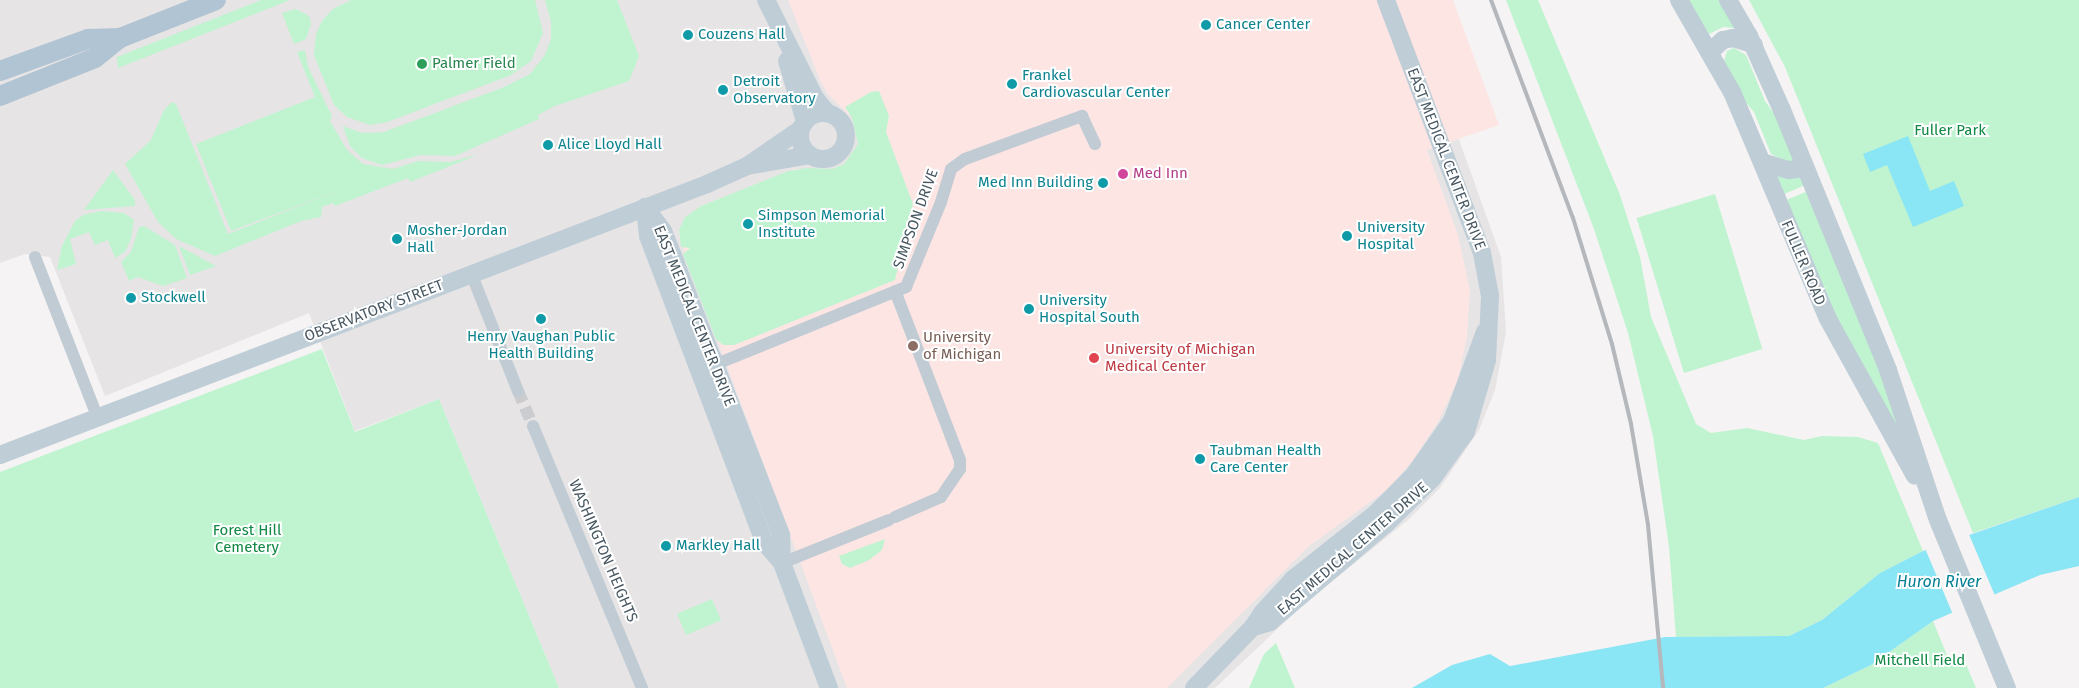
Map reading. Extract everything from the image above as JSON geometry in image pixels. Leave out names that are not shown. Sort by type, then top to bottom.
[{"type":"main road","points":[[0,96],[95,58],[120,38],[216,0]]},
{"type":"main road","points":[[0,71],[88,39],[120,38]]},
{"type":"street","points":[[766,0],[775,22],[815,98],[827,113],[844,126],[845,145],[830,158],[810,155],[800,142],[803,125],[775,22]]},
{"type":"street","name":"EAST MEDICAL CENTER DRIVE","points":[[1194,688],[1253,628],[1262,613],[1293,579],[1375,514],[1414,475],[1452,421],[1489,322],[1488,278],[1474,226],[1386,0]]},
{"type":"street","name":"FULLER ROAD","points":[[1679,0],[1711,51],[1762,162],[1828,319],[1938,520]]},
{"type":"street","name":"FULLER ROAD","points":[[1728,0],[1754,45],[1888,370],[1938,520],[2007,688]]},
{"type":"street","points":[[1711,51],[1723,40],[1733,38],[1754,45]]},
{"type":"street","points":[[803,125],[819,113],[827,113]]},
{"type":"street","name":"SIMPSON DRIVE","points":[[707,368],[906,287],[911,279],[951,169],[965,159],[1082,116],[1096,144]]},
{"type":"street","name":"OBSERVATORY STREET","points":[[0,455],[98,419],[747,166],[803,125]]},
{"type":"street","name":"OBSERVATORY STREET","points":[[747,166],[794,160],[810,155]]},
{"type":"street","points":[[1762,162],[1789,170],[1805,168]]},
{"type":"street","name":"EAST MEDICAL CENTER DRIVE","points":[[645,207],[648,236],[707,368],[764,542],[782,563],[829,688]]},
{"type":"street","points":[[36,257],[98,419]]},
{"type":"street","points":[[471,273],[518,392]]},
{"type":"street","points":[[782,563],[892,519],[941,497],[960,469],[960,460],[896,291]]},
{"type":"street","name":"WASHINGTON HEIGHTS","points":[[533,426],[642,688]]},
{"type":"shaded area","name":"University of Michigan","points":[[0,0],[1409,0],[1501,257],[1506,332],[1495,390],[1479,430],[1440,488],[1408,520],[1304,604],[1215,688],[559,688],[439,399],[355,431],[309,313],[105,396],[50,257],[25,254],[0,263]]},
{"type":"shaded area","name":"University of Michigan Medical Center","points":[[788,0],[1453,0],[1499,125],[1427,150],[1458,235],[1470,290],[1467,336],[1458,380],[1438,422],[1413,460],[1388,489],[1308,547],[1167,688],[847,688],[679,237],[685,217],[701,206],[794,169],[832,169],[844,164],[858,144],[852,118],[827,93],[820,80]]},
{"type":"green space","points":[[261,0],[290,0],[118,68],[117,57]]},
{"type":"green space","name":"Palmer Field","points":[[351,0],[535,0],[543,33],[531,61],[511,75],[387,122],[370,125],[347,117],[334,105],[314,55],[316,34],[322,21],[333,9]]},
{"type":"green space","points":[[545,0],[617,0],[639,56],[629,81],[555,106],[538,115],[539,119],[455,156],[421,155],[382,165],[362,158],[350,146],[343,126],[362,133],[384,132],[504,87],[530,74],[545,55],[551,39],[551,22]]},
{"type":"green space","points":[[1506,0],[1538,0],[1620,195],[1640,257],[1651,317],[1696,424],[1711,433],[1747,428],[1804,440],[1822,436],[1858,437],[1878,443],[1923,551],[1880,573],[1822,620],[1789,636],[1676,637],[1669,547],[1653,436],[1628,333],[1594,229]]},
{"type":"green space","points":[[1688,0],[1720,0],[1735,28],[1723,27],[1709,34]]},
{"type":"green space","name":"Fuller Park","points":[[1749,0],[2079,0],[2079,497],[1973,533],[1785,67]]},
{"type":"green space","points":[[296,9],[309,16],[311,24],[306,39],[294,44],[282,13]]},
{"type":"green space","points":[[1734,48],[1746,55],[1765,101],[1778,119],[1795,160],[1790,163],[1771,154],[1754,112],[1743,99],[1724,61],[1727,51]]},
{"type":"green space","points":[[305,50],[308,67],[332,116],[330,121],[347,150],[363,164],[393,169],[418,161],[451,162],[480,154],[410,182],[408,178],[335,206],[333,203],[322,207],[321,217],[301,221],[215,256],[176,239],[158,222],[125,164],[151,140],[164,110],[172,102],[176,104],[228,234],[350,186],[231,231],[196,144],[315,97],[297,52]]},
{"type":"green space","points":[[879,91],[889,116],[886,132],[913,204],[895,280],[734,345],[723,345],[716,339],[683,254],[690,248],[681,247],[679,230],[685,217],[701,206],[788,171],[807,168],[832,169],[844,164],[858,144],[852,118],[845,107],[871,92]]},
{"type":"green space","points":[[113,170],[135,200],[135,206],[84,210]]},
{"type":"green space","points":[[1776,176],[1802,177],[1805,185],[1782,195]]},
{"type":"green space","points":[[1808,191],[1923,476],[1841,330],[1786,200]]},
{"type":"green space","points":[[1715,194],[1762,349],[1684,373],[1637,218]]},
{"type":"green space","points":[[101,211],[124,213],[134,220],[131,239],[125,252],[115,258],[108,240],[95,245],[89,232],[70,239],[76,264],[57,270],[62,246],[75,221],[83,215]]},
{"type":"green space","points":[[144,226],[175,245],[187,278],[163,286],[138,277],[129,281],[121,262],[131,252],[139,227]]},
{"type":"green space","points":[[179,246],[216,266],[190,275]]},
{"type":"green space","name":"Forest Hill Cemetery","points":[[322,349],[355,432],[439,399],[559,688],[0,688],[0,472]]},
{"type":"green space","points":[[885,539],[882,550],[869,560],[850,568],[842,564],[839,556]]},
{"type":"green space","points":[[712,599],[721,620],[686,635],[677,614]]},
{"type":"green space","name":"Mitchell Field","points":[[1933,621],[1951,665],[1966,664],[1976,688],[1823,688],[1871,665]]},
{"type":"green space","points":[[1276,643],[1295,688],[1249,688],[1264,654]]},
{"type":"water","points":[[1908,136],[1930,191],[1954,181],[1964,206],[1913,227],[1887,165],[1870,172],[1863,154]]},
{"type":"water","name":"Huron River","points":[[2079,497],[2079,566],[2040,575],[1933,621],[1871,665],[1823,688],[1412,688],[1452,665],[1490,654],[1510,666],[1665,637],[1789,636],[1822,620],[1880,573],[1923,551]]},
{"type":"pier","points":[[1968,532],[1995,596],[1953,614],[1926,550]]},
{"type":"tunnel","points":[[518,391],[533,426]]},
{"type":"railway","points":[[1491,0],[1573,218],[1612,344],[1631,424],[1648,525],[1663,688]]},
{"type":"place","name":"Cancer Center","points":[[1206,25]]},
{"type":"place","name":"Couzens Hall","points":[[688,35]]},
{"type":"place","name":"Palmer Field","points":[[422,64]]},
{"type":"place","name":"Frankel Cardiovascular Center","points":[[1012,84]]},
{"type":"place","name":"Detroit Observatory","points":[[723,90]]},
{"type":"place","name":"Alice Lloyd Hall","points":[[548,145]]},
{"type":"place","name":"Med Inn","points":[[1123,174]]},
{"type":"place","name":"Med Inn Building","points":[[1103,183]]},
{"type":"place","name":"Simpson Memorial Institute","points":[[748,224]]},
{"type":"place","name":"University Hospital","points":[[1347,236]]},
{"type":"place","name":"Mosher-Jordan Hall","points":[[397,239]]},
{"type":"place","name":"Stockwell","points":[[131,298]]},
{"type":"place","name":"University Hospital South","points":[[1029,309]]},
{"type":"place","name":"Henry Vaughan Public Health Building","points":[[541,319]]},
{"type":"place","name":"University of Michigan","points":[[913,346]]},
{"type":"place","name":"University of Michigan Medical Center","points":[[1094,358]]},
{"type":"place","name":"Taubman Health Care Center","points":[[1200,459]]},
{"type":"place","name":"Markley Hall","points":[[666,546]]}]
